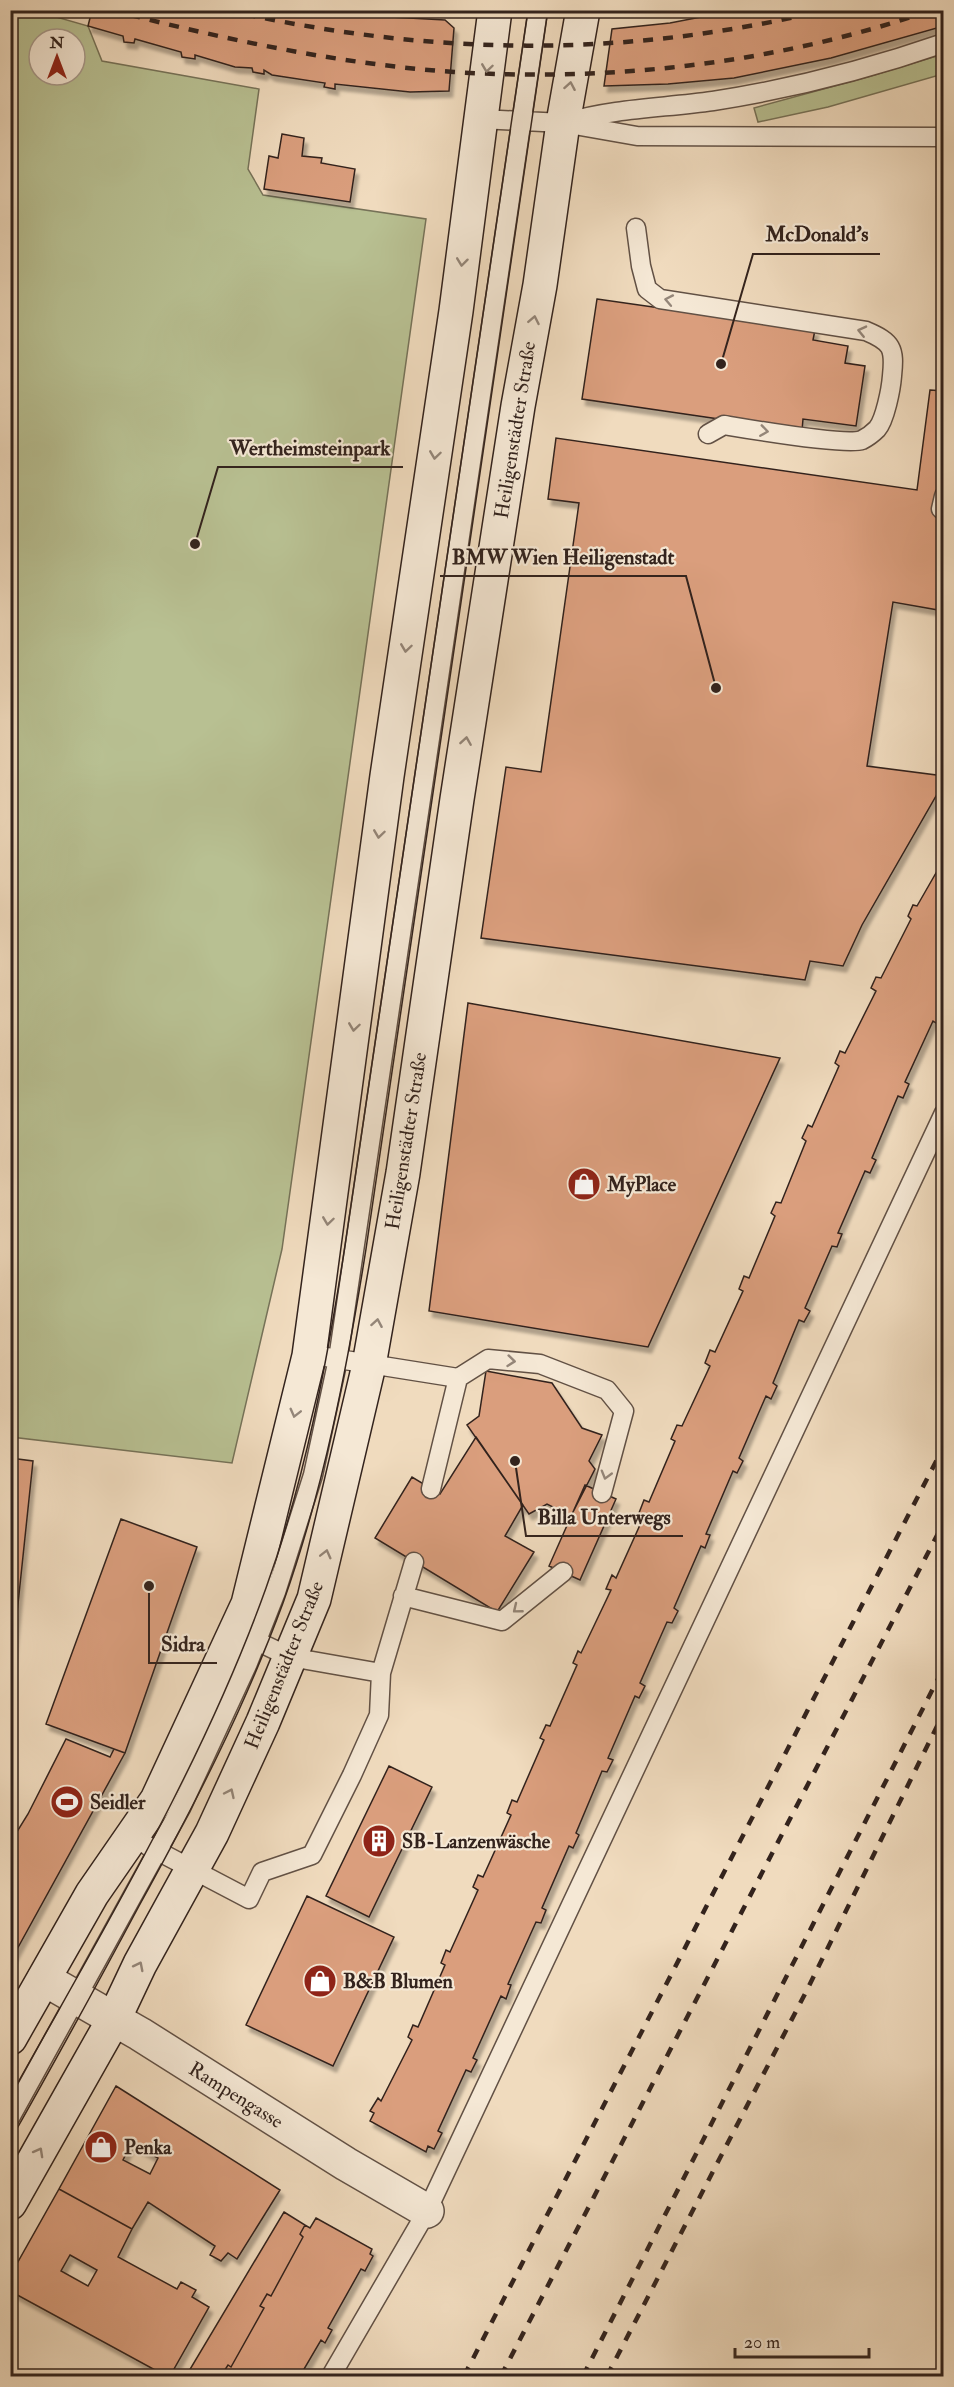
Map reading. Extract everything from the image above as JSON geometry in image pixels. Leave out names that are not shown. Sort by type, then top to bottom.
[{"type":"main road","name":"Heiligenstädter Straße","points":[[10,2203],[114,2019],[140,1964],[212,1833],[291,1657],[314,1599],[339,1360],[387,776],[456,310],[495,10]]},
{"type":"main road","name":"Heiligenstädter Straße","points":[[10,2038],[92,1894],[145,1844],[157,1800],[246,1636],[248,1604],[339,1360],[403,1173],[460,776],[518,406],[540,285],[563,123],[583,10]]},
{"type":"main road","name":"Rampengasse","points":[[44,1979],[114,2019],[346,2164],[427,2211]]},
{"type":"lane","points":[[538,10],[339,1360],[458,1378],[488,1359],[540,1364],[607,1390],[624,1411],[602,1493]]},
{"type":"lane","points":[[563,123],[615,111],[712,101],[808,82],[944,43]]},
{"type":"lane","points":[[480,119],[563,123],[638,136],[944,137]]},
{"type":"lane","points":[[636,228],[641,267],[647,289],[660,298],[866,331],[885,339],[894,355],[887,400],[878,428],[861,440],[837,441],[724,425],[708,434]]},
{"type":"lane","points":[[944,496],[941,509],[944,509]]},
{"type":"lane","points":[[331,2376],[427,2211],[944,1113]]},
{"type":"lane","points":[[431,1489],[458,1378]]},
{"type":"lane","points":[[10,2118],[77,1998],[145,1844],[249,1899],[262,1872],[312,1855],[379,1715],[381,1673],[414,1562]]},
{"type":"lane","points":[[403,1596],[502,1621],[563,1572]]},
{"type":"lane","points":[[246,1636],[291,1657],[381,1673]]},
{"type":"green space","points":[[32,10],[88,26],[102,61],[259,89],[248,169],[263,195],[426,219],[282,1249],[232,1463],[11,1437],[10,11]]},
{"type":"green space","points":[[943,54],[943,74],[828,107],[758,122],[754,108]]},
{"type":"building","points":[[92,10],[343,10],[366,15],[366,11],[374,13],[373,16],[445,20],[454,28],[449,91],[410,92],[335,84],[335,89],[324,87],[325,83],[272,75],[264,70],[264,74],[253,72],[252,68],[235,67],[195,55],[195,59],[182,57],[181,52],[135,39],[134,43],[124,42],[123,36],[88,26]]},
{"type":"building","points":[[737,10],[944,10],[944,26],[831,58],[734,78],[668,84],[604,86],[612,29],[670,23]]},
{"type":"building","points":[[282,134],[304,138],[302,156],[322,158],[321,163],[355,169],[350,202],[264,189],[269,156],[278,158]]},
{"type":"building","points":[[597,299],[815,330],[813,340],[848,346],[845,363],[865,366],[856,426],[803,419],[802,431],[582,399]]},
{"type":"building","points":[[930,390],[944,391],[944,611],[893,602],[867,766],[944,776],[944,782],[862,925],[843,966],[810,961],[805,980],[481,938],[506,767],[541,772],[579,503],[548,499],[556,438],[917,490]]},
{"type":"building","points":[[944,859],[944,1000],[940,1008],[943,1011],[936,1023],[933,1021],[905,1082],[909,1084],[903,1098],[898,1096],[872,1158],[876,1160],[870,1173],[865,1171],[838,1233],[842,1234],[837,1247],[832,1246],[805,1308],[810,1311],[804,1322],[799,1320],[773,1383],[777,1386],[771,1399],[766,1396],[739,1458],[743,1461],[737,1473],[733,1471],[706,1534],[710,1535],[705,1548],[701,1546],[674,1608],[678,1611],[672,1623],[667,1622],[640,1683],[645,1686],[639,1698],[635,1696],[608,1758],[613,1760],[607,1772],[602,1771],[576,1833],[579,1835],[573,1848],[569,1846],[542,1908],[546,1910],[541,1923],[536,1922],[508,1984],[511,1985],[506,1999],[501,1996],[473,2058],[477,2060],[471,2072],[466,2070],[438,2131],[442,2133],[434,2149],[428,2146],[426,2152],[370,2121],[374,2113],[370,2111],[378,2098],[381,2101],[412,2040],[408,2037],[413,2025],[418,2027],[445,1965],[441,1963],[446,1950],[450,1952],[478,1890],[473,1887],[478,1875],[483,1877],[511,1815],[507,1813],[512,1800],[517,1802],[544,1740],[540,1738],[546,1725],[550,1726],[577,1665],[573,1663],[578,1651],[581,1653],[611,1590],[606,1589],[612,1575],[616,1578],[644,1516],[639,1513],[644,1500],[649,1502],[675,1441],[671,1439],[677,1425],[682,1426],[710,1366],[705,1363],[710,1350],[715,1352],[743,1291],[739,1289],[744,1276],[749,1278],[775,1216],[771,1213],[776,1202],[781,1203],[806,1141],[802,1138],[808,1125],[812,1127],[839,1066],[835,1063],[840,1051],[845,1053],[876,991],[871,988],[876,977],[881,978],[911,919],[908,916],[913,905],[917,906]]},
{"type":"building","name":"MyPlace","points":[[468,1003],[780,1058],[648,1347],[429,1311]]},
{"type":"building","points":[[486,1371],[552,1383],[582,1428],[602,1435],[589,1461],[595,1469],[571,1516],[547,1504],[529,1514],[467,1425],[479,1416]]},
{"type":"building","points":[[476,1437],[523,1505],[505,1536],[534,1552],[497,1612],[375,1538],[412,1477],[440,1494]]},
{"type":"building","points":[[10,1458],[33,1461],[10,1680]]},
{"type":"building","points":[[585,1485],[616,1499],[580,1580],[549,1566]]},
{"type":"building","points":[[121,1519],[197,1547],[125,1753],[46,1724]]},
{"type":"building","points":[[66,1739],[110,1757],[114,1749],[125,1753],[10,1962],[10,1843],[28,1814]]},
{"type":"building","name":"SB-Lanzenwäsche","points":[[389,1766],[432,1787],[369,1917],[326,1896]]},
{"type":"building","name":"B&B Blumen","points":[[307,1896],[394,1937],[333,2066],[246,2025]]},
{"type":"building","points":[[116,2086],[280,2190],[237,2259],[228,2253],[221,2261],[210,2255],[215,2246],[148,2202],[132,2229],[59,2189]],"holes":[[[131,2144],[158,2158],[150,2174],[123,2160]]]},
{"type":"building","points":[[59,2189],[132,2229],[118,2257],[177,2289],[181,2282],[196,2290],[192,2297],[209,2307],[170,2376],[166,2376],[10,2291],[10,2276]],"holes":[[[70,2255],[97,2270],[88,2286],[61,2271]]]},
{"type":"building","points":[[284,2212],[305,2225],[300,2234],[303,2237],[271,2296],[267,2294],[260,2306],[264,2308],[231,2367],[228,2365],[221,2376],[186,2376]]},
{"type":"building","points":[[316,2218],[372,2249],[370,2254],[373,2256],[365,2271],[361,2269],[328,2328],[332,2330],[325,2343],[321,2340],[300,2376],[221,2376],[228,2365],[231,2367],[264,2308],[260,2306],[267,2294],[271,2296],[303,2237],[300,2234],[305,2225],[310,2228]]},
{"type":"tram line","points":[[10,2097],[115,1910],[212,1720],[266,1588],[304,1462],[323,1376],[345,1246],[528,10]]},
{"type":"tram line","points":[[10,2141],[91,1995],[217,1758],[268,1642],[298,1560],[311,1516],[333,1428],[366,1249],[548,10]]},
{"type":"railway","points":[[111,10],[196,31],[324,57],[454,72],[514,74],[636,71],[756,56],[874,28],[932,10]]},
{"type":"railway","points":[[226,10],[302,25],[377,36],[452,43],[526,46],[600,44],[675,37],[750,26],[826,10]]},
{"type":"railway","points":[[464,2376],[944,1446]]},
{"type":"railway","points":[[501,2376],[944,1522]]},
{"type":"railway","points":[[583,2376],[944,1667]]},
{"type":"railway","points":[[607,2376],[807,1990],[944,1712]]},
{"type":"place","name":"McDonald's","points":[[721,364]]},
{"type":"place","name":"Wertheimsteinpark","points":[[195,544]]},
{"type":"place","name":"BMW Wien Heiligenstadt","points":[[716,688]]},
{"type":"place","name":"MyPlace","points":[[584,1184]]},
{"type":"place","name":"Billa Unterwegs","points":[[515,1461]]},
{"type":"place","name":"Sidra","points":[[149,1586]]},
{"type":"place","name":"Seidler","points":[[67,1802]]},
{"type":"place","name":"SB-Lanzenwäsche","points":[[379,1841]]},
{"type":"place","name":"B&B Blumen","points":[[320,1981]]},
{"type":"place","name":"Penka","points":[[101,2147]]}]
